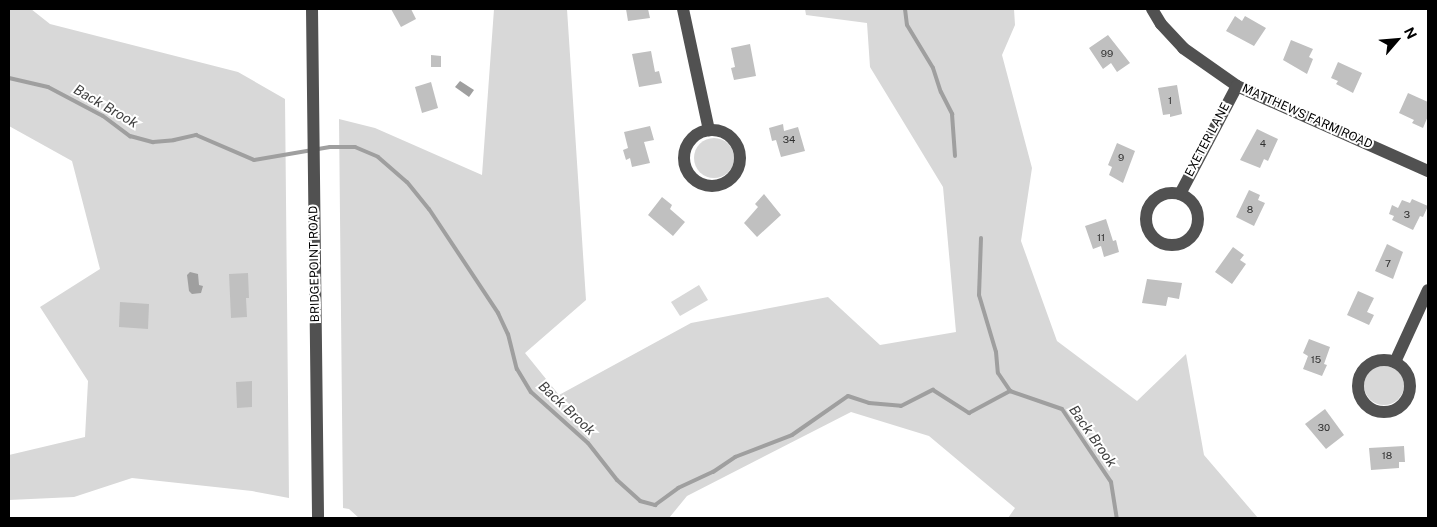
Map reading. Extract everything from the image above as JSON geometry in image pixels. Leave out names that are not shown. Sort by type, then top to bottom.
[{"type":"street","name":"BRIDGEPOINT ROAD","points":[[312,9],[318,518]]},
{"type":"street","points":[[683,9],[709,130]]},
{"type":"street","name":"MATTHEWS FARM ROAD","points":[[1152,9],[1161,24],[1183,48],[1237,86],[1428,171]]},
{"type":"street","name":"EXETER LANE","points":[[1180,194],[1237,86]]},
{"type":"street","points":[[709,130],[727,134],[739,149],[740,159],[734,176],[718,186],[700,184],[692,179],[684,163],[687,145],[700,132],[709,130]]},
{"type":"street","points":[[1180,194],[1194,203],[1199,220],[1198,228],[1188,241],[1180,245],[1163,244],[1150,233],[1146,224],[1149,207],[1162,195],[1180,194]]},
{"type":"street","points":[[1395,362],[1428,290]]},
{"type":"street","points":[[1377,360],[1395,362],[1407,374],[1410,390],[1408,399],[1396,410],[1387,413],[1371,410],[1359,396],[1358,378],[1369,364],[1377,360]]},
{"type":"shaded area","points":[[9,9],[31,9],[50,24],[238,72],[285,99],[289,498],[252,491],[132,478],[74,497],[9,500],[9,455],[85,437],[88,381],[40,307],[100,269],[72,161],[9,126]]},
{"type":"shaded area","points":[[494,9],[567,9],[586,300],[525,353],[559,395],[691,323],[828,297],[880,345],[956,332],[943,187],[870,67],[867,23],[806,15],[805,9],[1014,9],[1015,25],[1002,55],[1032,168],[1021,241],[1057,341],[1137,401],[1186,354],[1204,455],[1258,518],[1008,518],[1015,508],[929,436],[851,412],[687,496],[669,518],[359,518],[349,509],[343,508],[339,119],[375,128],[482,175]]},
{"type":"shaded area","points":[[460,81],[474,90],[469,97],[455,87]]},
{"type":"shaded area","points":[[714,138],[728,144],[734,158],[728,172],[714,178],[700,172],[694,158],[700,144]]},
{"type":"shaded area","points":[[190,272],[198,274],[199,285],[203,286],[201,293],[192,294],[189,291],[187,275]]},
{"type":"shaded area","points":[[699,285],[708,300],[680,316],[671,302]]},
{"type":"shaded area","points":[[1384,365],[1395,368],[1401,374],[1404,385],[1401,396],[1395,402],[1384,405],[1373,402],[1367,396],[1364,385],[1367,374],[1373,368]]},
{"type":"building","points":[[391,9],[411,9],[416,19],[401,27]]},
{"type":"building","points":[[626,9],[648,9],[650,18],[628,21]]},
{"type":"building","points":[[1235,16],[1242,21],[1245,16],[1266,28],[1254,46],[1226,31]]},
{"type":"building","points":[[1108,35],[1130,63],[1117,72],[1111,63],[1103,69],[1089,48]]},
{"type":"building","points":[[1291,40],[1313,49],[1309,57],[1313,59],[1307,74],[1283,60]]},
{"type":"building","points":[[750,44],[756,76],[734,80],[731,68],[735,67],[731,48]]},
{"type":"building","points":[[651,51],[655,72],[659,71],[662,83],[639,87],[632,54]]},
{"type":"building","points":[[431,55],[441,56],[441,67],[431,67]]},
{"type":"building","points":[[1338,62],[1362,73],[1353,93],[1336,84],[1338,81],[1331,78]]},
{"type":"building","points":[[431,82],[438,108],[422,113],[415,87]]},
{"type":"building","points":[[1177,85],[1182,114],[1170,117],[1170,114],[1163,115],[1158,88]]},
{"type":"building","points":[[1408,93],[1428,102],[1428,116],[1423,128],[1412,123],[1414,120],[1399,113]]},
{"type":"building","points":[[783,124],[784,131],[798,127],[805,151],[781,157],[776,140],[772,141],[769,128]]},
{"type":"building","points":[[650,126],[654,140],[644,142],[650,163],[632,167],[630,158],[626,160],[623,150],[628,148],[624,132]]},
{"type":"building","points":[[1257,129],[1278,139],[1268,161],[1264,159],[1260,168],[1240,160]]},
{"type":"building","points":[[1117,143],[1135,151],[1123,183],[1109,175],[1112,167],[1108,165]]},
{"type":"building","points":[[1249,190],[1260,195],[1258,200],[1265,203],[1254,226],[1236,217]]},
{"type":"building","points":[[764,194],[781,215],[757,237],[744,223],[758,207],[755,204]]},
{"type":"building","points":[[662,197],[672,205],[670,209],[685,222],[673,236],[648,215]]},
{"type":"building","points":[[1412,199],[1428,206],[1423,217],[1420,216],[1413,230],[1392,220],[1394,216],[1389,214],[1392,205],[1398,208],[1402,200],[1410,203]]},
{"type":"building","points":[[1106,219],[1113,241],[1116,240],[1119,252],[1104,257],[1101,246],[1093,249],[1085,226]]},
{"type":"building","points":[[1387,244],[1403,252],[1393,279],[1375,271]]},
{"type":"building","points":[[1233,247],[1244,255],[1240,260],[1246,264],[1232,284],[1215,272]]},
{"type":"building","points":[[248,273],[249,298],[246,298],[247,317],[231,318],[229,274]]},
{"type":"building","points":[[1147,279],[1182,283],[1179,299],[1168,297],[1166,306],[1142,303]]},
{"type":"building","points":[[1358,291],[1374,298],[1367,312],[1374,315],[1369,325],[1347,315]]},
{"type":"building","points":[[120,302],[149,304],[148,329],[119,327]]},
{"type":"building","points":[[1309,339],[1330,347],[1324,364],[1327,365],[1322,376],[1303,369],[1308,356],[1303,353]]},
{"type":"building","points":[[252,381],[252,407],[237,408],[236,382]]},
{"type":"building","points":[[1325,409],[1344,435],[1326,449],[1305,424]]},
{"type":"building","points":[[1404,446],[1405,462],[1399,462],[1399,468],[1371,470],[1369,448]]},
{"type":"waterway","points":[[905,9],[907,25],[933,68],[941,92],[952,114],[955,156]]},
{"type":"waterway","name":"Back Brook","points":[[9,78],[48,87],[103,116],[130,136],[153,142],[196,135],[254,160],[330,147],[355,147],[378,157],[407,182],[429,209],[498,313],[508,334],[517,369],[531,392],[588,443],[617,480],[640,501],[655,505],[678,488],[713,472],[735,457],[792,435],[848,396],[869,403],[901,406],[933,390],[969,413],[1010,391],[1062,409],[1111,482],[1117,518]]},
{"type":"waterway","points":[[981,238],[979,295],[996,352],[998,373],[1010,391]]}]
